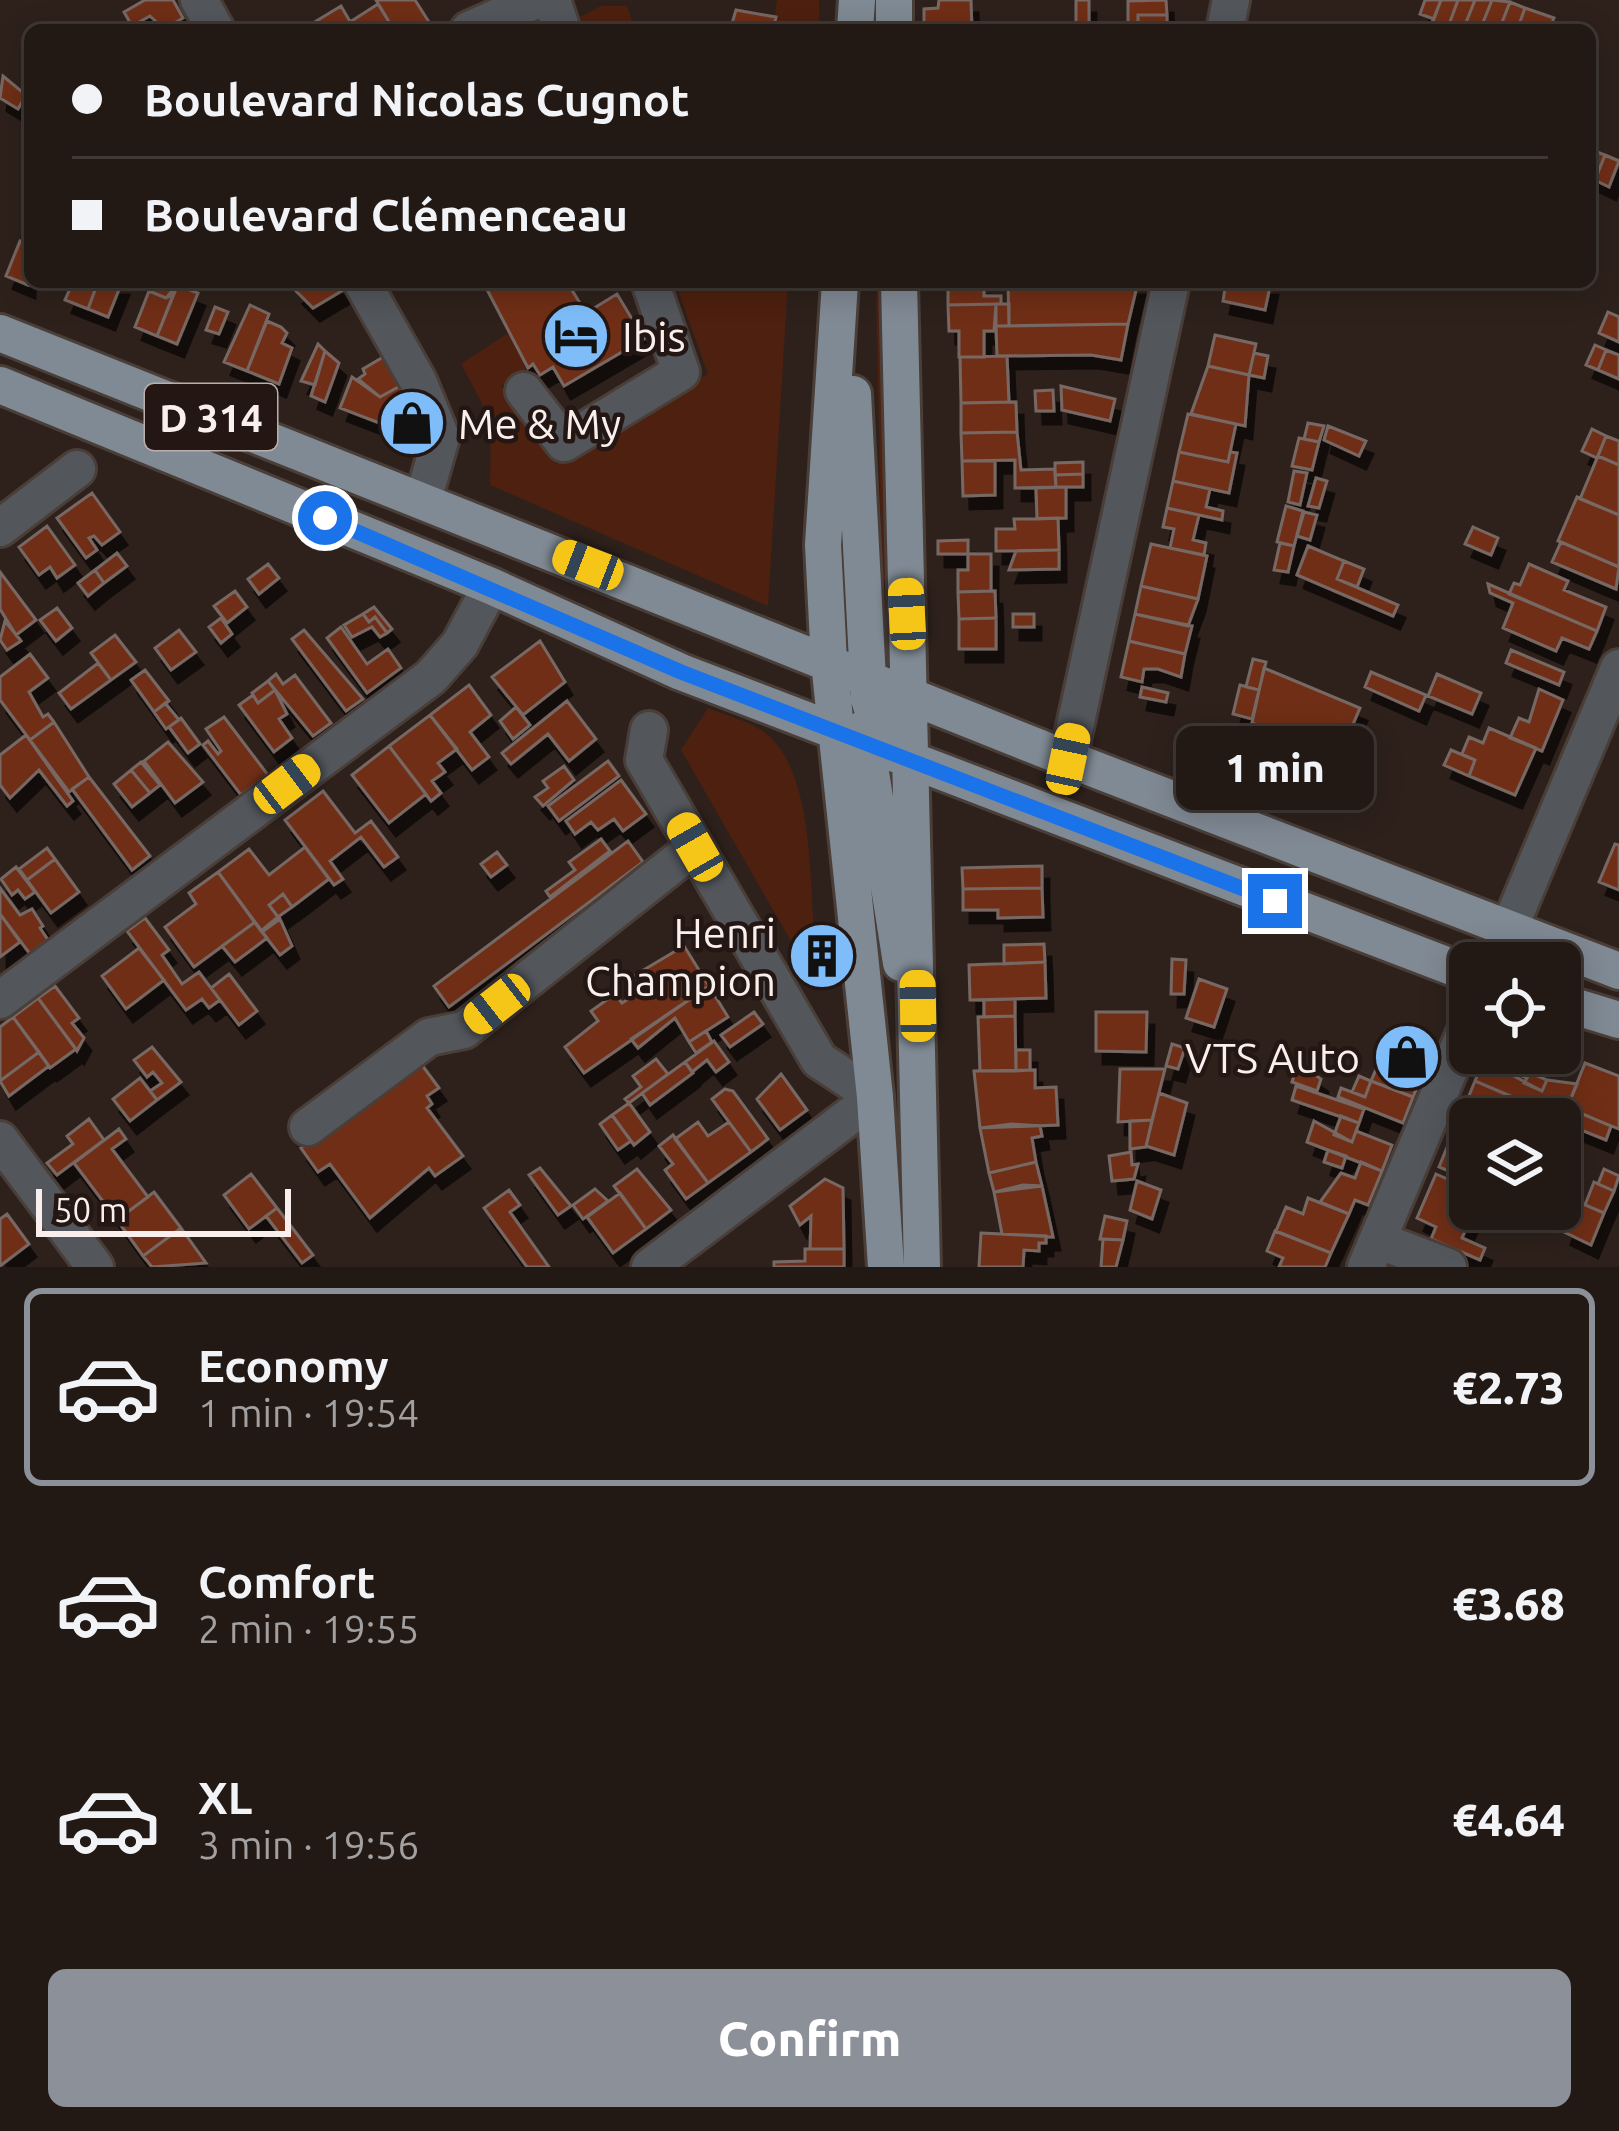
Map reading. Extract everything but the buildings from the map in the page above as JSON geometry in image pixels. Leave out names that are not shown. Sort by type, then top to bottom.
[{"type":"main road","points":[[844,288],[844,668],[886,1267]]},
{"type":"main road","points":[[899,288],[922,1267]]},
{"type":"main road","name":"D 314","points":[[0,333],[1068,759],[1619,971]]},
{"type":"main road","name":"D 314","points":[[0,385],[491,586],[627,649],[912,763],[1449,966]]},
{"type":"main road","points":[[844,668],[884,742],[912,763]]},
{"type":"main road","points":[[852,739],[896,944],[918,1006]]},
{"type":"main road","points":[[1581,1008],[1619,1020]]},
{"type":"street","points":[[483,24],[536,0]]},
{"type":"street","points":[[365,288],[418,381],[440,437],[423,500]]},
{"type":"street","points":[[524,391],[563,443],[681,372],[652,288]]},
{"type":"street","points":[[1068,759],[1170,288]]},
{"type":"street","points":[[0,528],[77,469]]},
{"type":"street","points":[[0,1000],[431,676],[460,644],[491,586]]},
{"type":"street","points":[[1508,931],[1619,668]]},
{"type":"street","points":[[649,730],[644,760],[819,1060],[875,1097],[650,1267]]},
{"type":"street","points":[[308,1127],[429,1037],[464,1030],[695,847]]},
{"type":"street","points":[[1448,1267],[1372,1253],[1449,1072]]},
{"type":"street","points":[[0,1140],[95,1267]]},
{"type":"shaded area","points":[[777,0],[819,0],[819,24],[774,24]]},
{"type":"shaded area","points":[[601,6],[627,6],[633,24],[583,24],[580,17]]},
{"type":"shaded area","points":[[677,288],[788,288],[768,606],[490,485],[491,420],[461,364],[508,333],[528,368],[501,386],[556,464],[708,374]]},
{"type":"shaded area","points":[[876,288],[887,288],[894,583],[882,582]]},
{"type":"shaded area","points":[[708,708],[761,730],[791,767],[805,821],[814,927],[791,941],[681,750]]},
{"type":"place","name":"Ibis","points":[[576,336]]},
{"type":"place","name":"Me & My","points":[[412,423]]},
{"type":"place","name":"Henri Champion","points":[[822,956]]},
{"type":"place","name":"VTS Auto","points":[[1407,1057]]},
{"type":"route","points":[[325,518],[681,672],[1275,901]]}]
